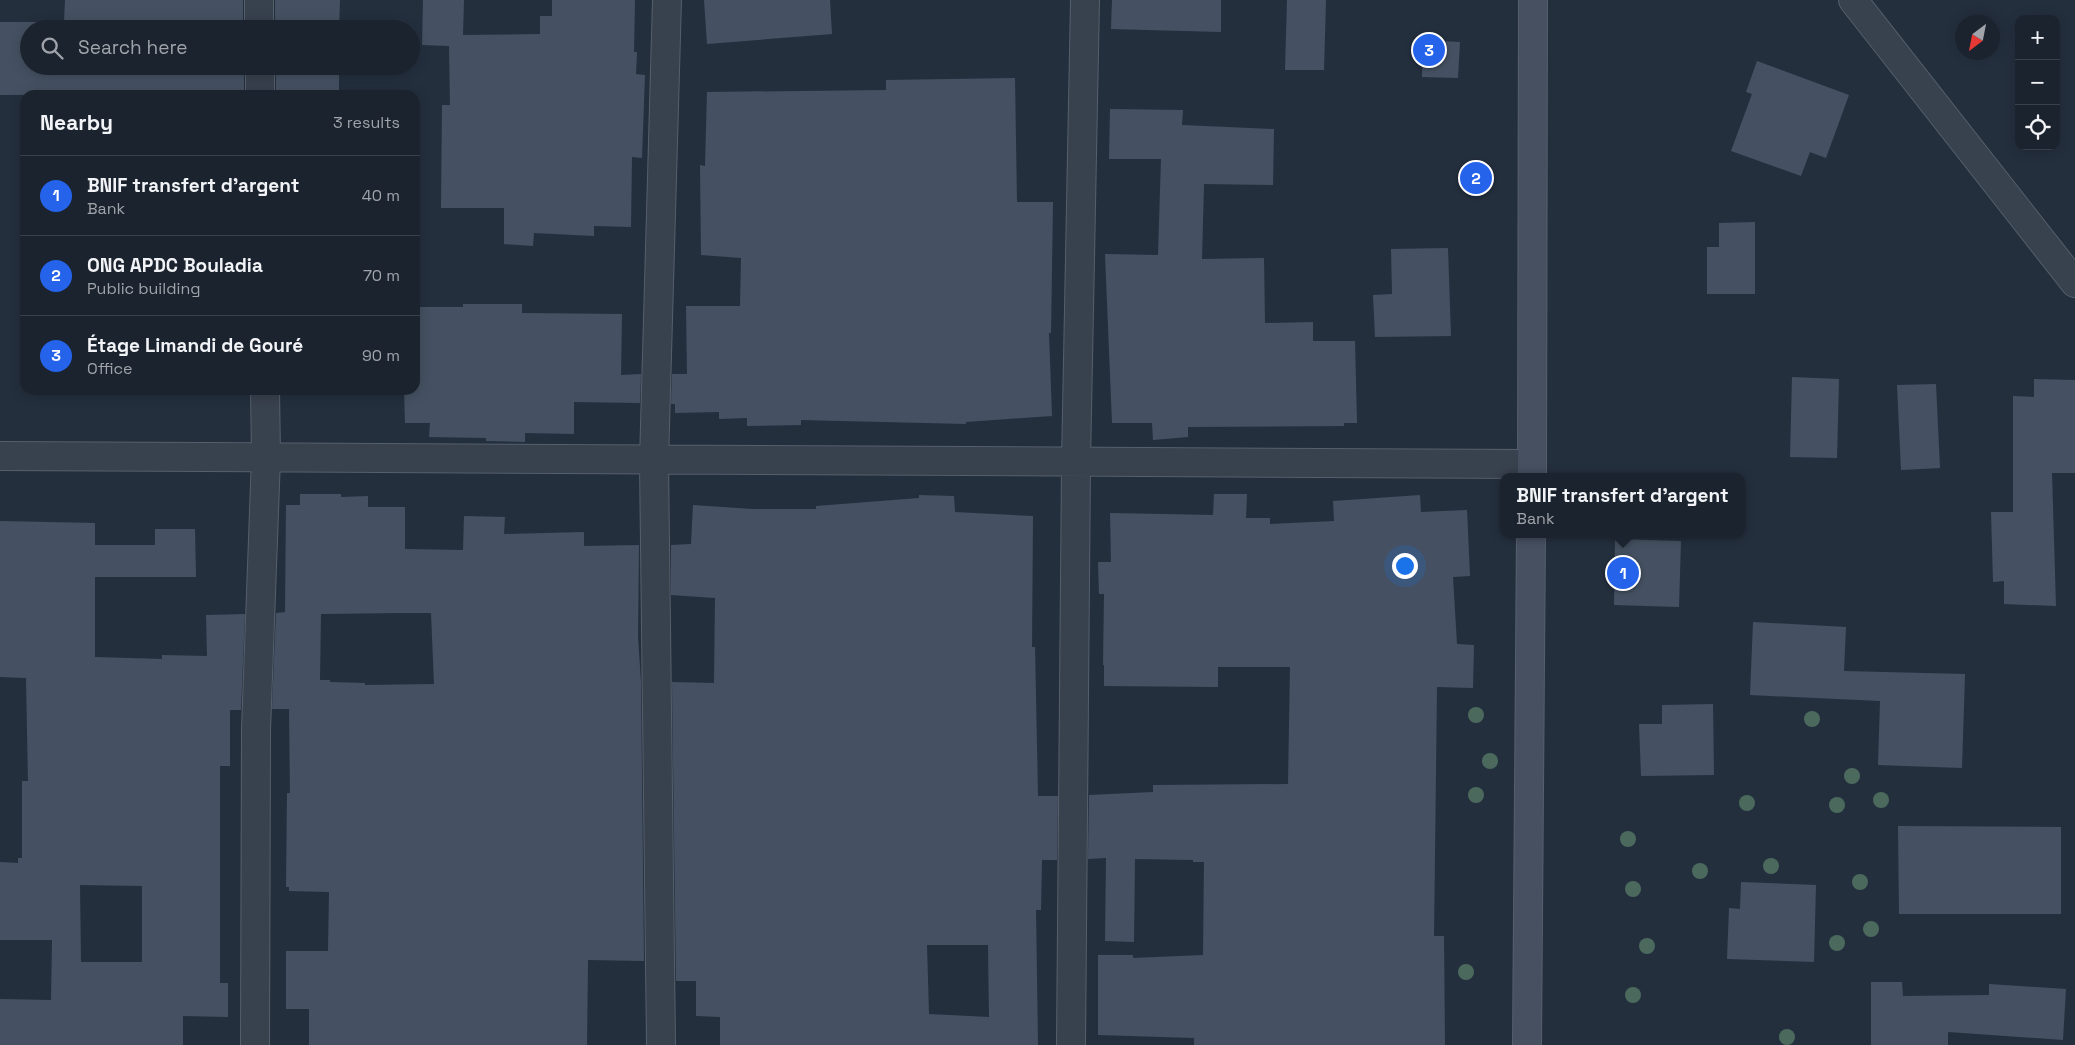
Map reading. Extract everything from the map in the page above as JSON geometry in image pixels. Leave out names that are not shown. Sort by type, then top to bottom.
[{"type":"street","points":[[259,0],[259,20]]},
{"type":"street","points":[[661,1045],[654,461],[667,0]]},
{"type":"street","points":[[1071,1045],[1076,463],[1085,0]]},
{"type":"street","points":[[0,456],[1076,463],[1532,470],[1533,0]]},
{"type":"street","points":[[1853,0],[2075,283]]},
{"type":"street","points":[[260,75],[260,90]]},
{"type":"street","points":[[255,1045],[256,730],[266,457],[265,395]]},
{"type":"street","points":[[1526,1045],[1532,538]]},
{"type":"building","points":[[65,0],[243,0],[243,20],[64,20]]},
{"type":"building","points":[[275,0],[340,0],[339,20],[275,20]]},
{"type":"building","points":[[423,0],[464,0],[463,35],[540,34],[540,16],[552,16],[552,0],[635,0],[634,52],[637,52],[636,74],[645,75],[642,158],[632,157],[631,227],[594,226],[594,236],[534,233],[533,246],[504,244],[504,208],[441,208],[442,105],[450,105],[449,46],[422,45]]},
{"type":"building","points":[[704,0],[830,0],[832,34],[707,44]]},
{"type":"building","points":[[1112,0],[1221,0],[1221,32],[1111,29]]},
{"type":"building","points":[[1287,0],[1326,0],[1324,70],[1285,70]]},
{"type":"building","points":[[0,22],[20,22],[20,75],[244,75],[244,90],[20,90],[20,95],[0,95]]},
{"type":"building","points":[[1423,40],[1460,42],[1458,78],[1422,77]]},
{"type":"building","points":[[1757,61],[1849,95],[1826,158],[1810,152],[1801,176],[1731,151],[1752,94],[1746,92]]},
{"type":"building","points":[[276,75],[339,75],[339,90],[276,90]]},
{"type":"building","points":[[1015,78],[1017,202],[1053,202],[1051,333],[1049,333],[1052,416],[966,422],[966,424],[801,420],[801,425],[747,426],[747,418],[719,419],[719,412],[675,413],[675,404],[671,404],[672,374],[687,374],[686,306],[740,306],[741,258],[701,255],[700,165],[705,166],[707,92],[886,90],[886,80]]},
{"type":"building","points":[[1110,109],[1183,110],[1182,125],[1274,129],[1273,185],[1204,184],[1202,259],[1264,258],[1265,323],[1313,322],[1313,341],[1355,341],[1357,423],[1344,423],[1344,426],[1188,427],[1188,437],[1153,440],[1152,423],[1112,423],[1105,254],[1158,255],[1161,159],[1109,159]]},
{"type":"building","points":[[1755,222],[1755,294],[1707,294],[1707,247],[1719,247],[1719,223]]},
{"type":"building","points":[[1448,248],[1451,336],[1375,337],[1373,295],[1392,294],[1391,249]]},
{"type":"building","points":[[463,304],[522,304],[522,313],[622,314],[621,375],[641,374],[640,403],[574,402],[574,434],[525,433],[525,442],[486,441],[486,438],[429,437],[430,423],[405,423],[404,395],[420,395],[420,307],[463,307]]},
{"type":"building","points":[[1792,377],[1839,379],[1837,458],[1790,457]]},
{"type":"building","points":[[2034,379],[2075,380],[2075,473],[2052,473],[2056,606],[2004,604],[2004,581],[1993,582],[1991,512],[2013,512],[2013,396],[2034,397]]},
{"type":"building","points":[[1936,384],[1940,468],[1901,470],[1897,385]]},
{"type":"building","points":[[300,494],[341,494],[341,497],[368,496],[368,507],[405,507],[405,549],[463,550],[464,516],[505,517],[504,534],[584,532],[584,546],[639,545],[638,637],[641,682],[644,961],[588,960],[587,1045],[309,1045],[309,1009],[286,1009],[286,951],[328,951],[329,892],[289,891],[289,887],[286,887],[287,793],[290,793],[289,709],[272,709],[276,613],[285,612],[286,505],[300,505]],"holes":[[[431,613],[434,684],[365,685],[365,683],[320,680],[321,614]]]},
{"type":"building","points":[[1214,494],[1247,494],[1246,518],[1270,518],[1270,524],[1334,521],[1333,501],[1420,495],[1421,512],[1467,510],[1470,576],[1453,577],[1457,644],[1474,645],[1473,688],[1437,687],[1434,936],[1444,936],[1445,1045],[1194,1045],[1194,1038],[1098,1035],[1098,955],[1133,955],[1133,958],[1203,955],[1204,862],[1193,862],[1193,860],[1135,859],[1134,942],[1105,941],[1106,858],[1088,859],[1089,795],[1153,792],[1153,785],[1288,784],[1290,667],[1218,667],[1218,687],[1104,686],[1104,594],[1099,594],[1098,562],[1111,562],[1110,513],[1213,515]]},
{"type":"building","points":[[919,495],[954,496],[955,512],[1033,516],[1032,647],[1035,647],[1038,796],[1058,796],[1057,860],[1042,860],[1041,910],[1036,910],[1038,1045],[720,1045],[720,1017],[696,1016],[696,981],[676,981],[672,682],[714,683],[715,598],[671,595],[671,545],[691,544],[693,505],[752,509],[816,509],[816,506],[919,498]],"holes":[[[927,945],[988,945],[989,1017],[929,1014]]]},
{"type":"building","points":[[0,521],[95,523],[95,545],[155,545],[155,529],[195,529],[196,577],[95,577],[95,657],[162,659],[162,655],[207,656],[206,615],[245,614],[241,710],[230,710],[230,766],[220,766],[220,983],[228,983],[228,1017],[183,1016],[183,1045],[0,1045],[0,999],[51,1000],[52,940],[0,940],[0,862],[18,863],[18,858],[22,858],[22,781],[28,781],[26,678],[0,677]],"holes":[[[80,885],[142,886],[142,962],[81,962]]]},
{"type":"building","points":[[1615,539],[1681,541],[1679,607],[1614,605]]},
{"type":"building","points":[[1753,622],[1846,627],[1844,671],[1965,674],[1962,768],[1878,765],[1880,701],[1750,695]]},
{"type":"building","points":[[1713,704],[1714,775],[1641,776],[1639,724],[1662,724],[1662,705]]},
{"type":"building","points":[[1898,826],[2061,827],[2061,914],[1899,914]]},
{"type":"building","points":[[1741,882],[1816,885],[1814,962],[1727,959],[1729,908],[1740,909]]},
{"type":"building","points":[[1871,982],[1902,982],[1903,996],[1989,995],[1989,984],[2066,989],[2063,1040],[1948,1032],[1948,1045],[1871,1045]]},
{"type":"place","name":"Étage Limandi de Gouré","points":[[1429,50]]},
{"type":"place","name":"ONG APDC Bouladia","points":[[1476,178]]},
{"type":"place","name":"BNIF transfert d'argent","points":[[1623,573]]}]
